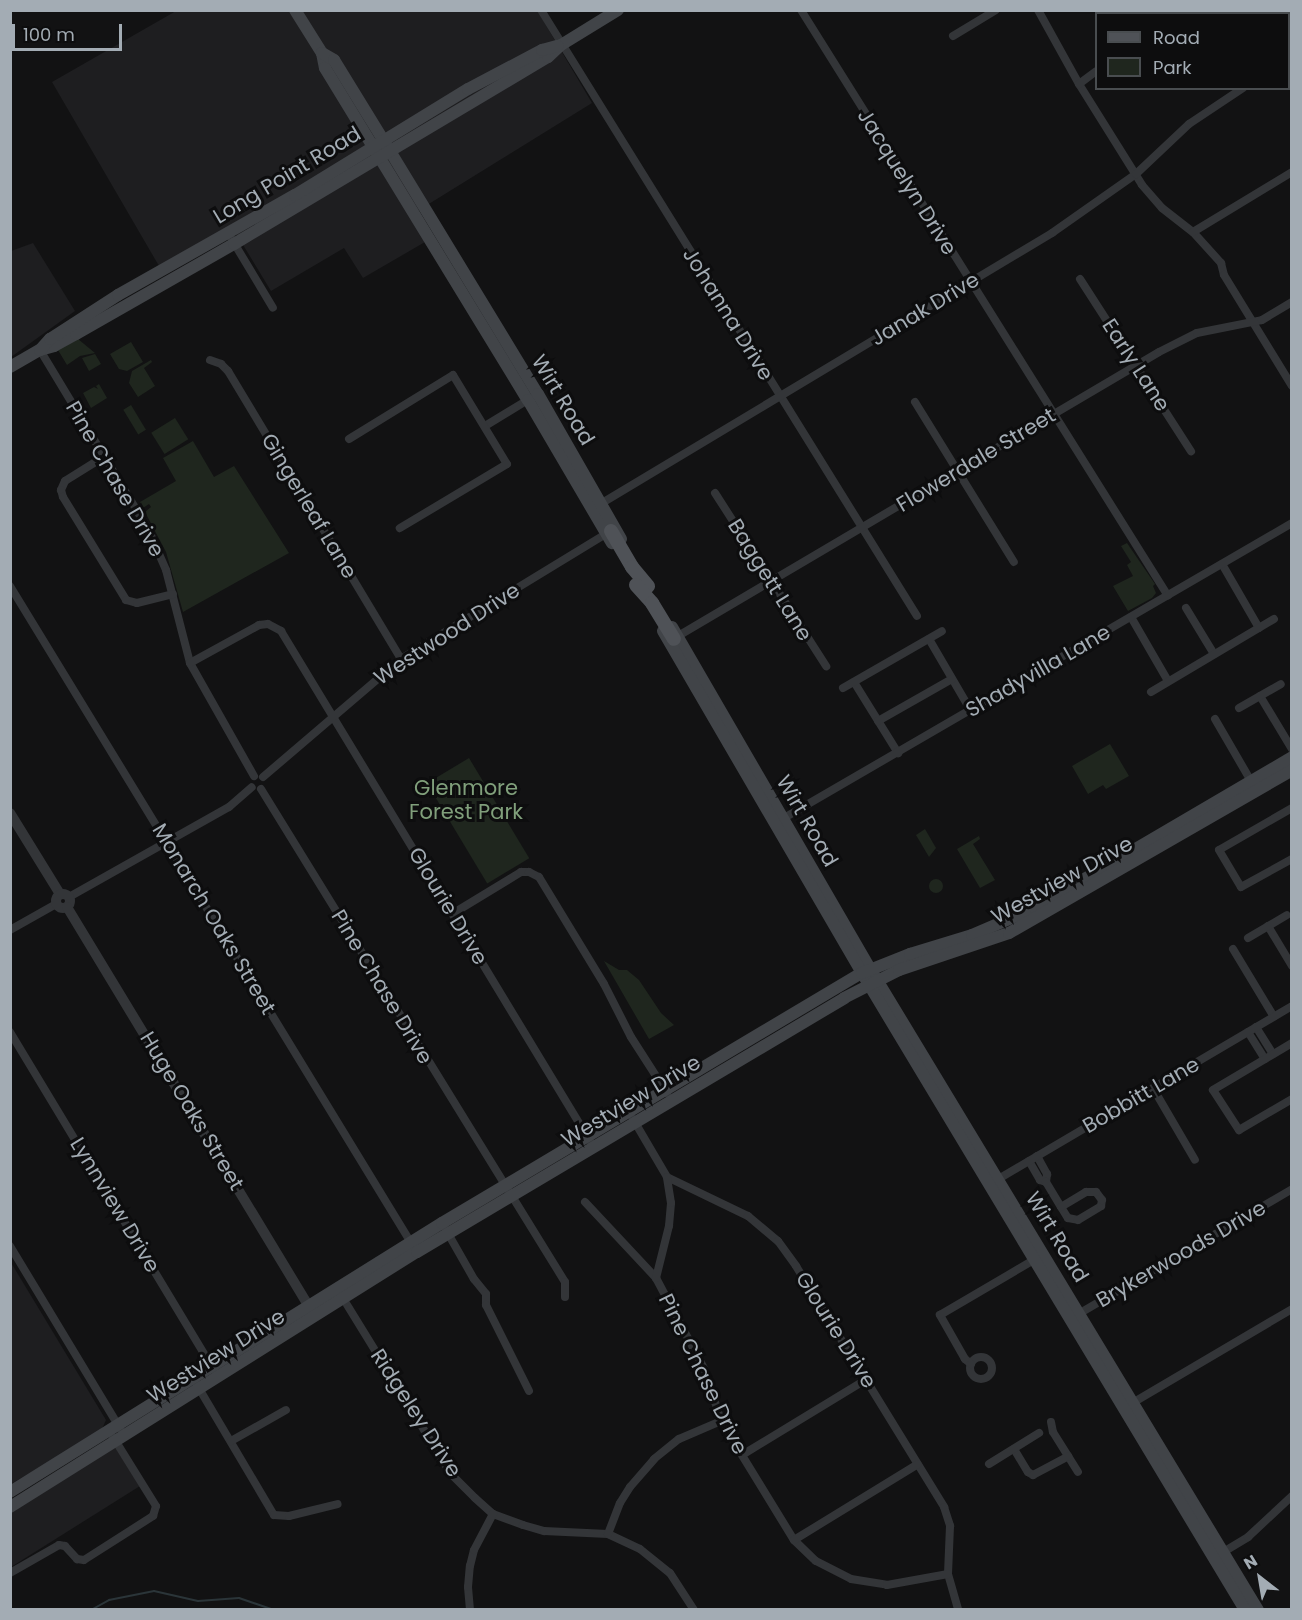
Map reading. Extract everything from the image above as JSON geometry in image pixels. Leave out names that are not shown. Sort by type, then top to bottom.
[{"type":"main road","name":"Wirt Road","points":[[296,10],[322,53],[325,68],[382,149],[533,397],[611,531]]},
{"type":"main road","name":"Long Point Road","points":[[93,318],[178,275],[231,238],[382,149],[548,57],[561,45],[618,10]]},
{"type":"main road","name":"Long Point Road","points":[[12,363],[54,346],[186,257],[231,238]]},
{"type":"main road","points":[[178,275],[187,261],[186,257]]},
{"type":"main road","points":[[611,531],[674,639]]},
{"type":"main road","name":"Wirt Road","points":[[674,639],[784,819],[870,977]]},
{"type":"main road","name":"Wirt Road","points":[[674,639],[870,977],[1219,1555],[1258,1610]]},
{"type":"main road","name":"Westview Drive","points":[[1238,795],[1251,781],[1292,757]]},
{"type":"main road","name":"Westview Drive","points":[[10,1507],[117,1434],[445,1228],[631,1116],[870,977],[1007,928],[1238,795],[1292,770]]},
{"type":"main road","name":"Westview Drive","points":[[10,1492],[117,1434]]},
{"type":"main road","name":"Wirt Road","points":[[1219,1555],[1245,1610]]},
{"type":"street","name":"Johanna Drive","points":[[541,10],[916,616]]},
{"type":"street","name":"Jacquelyn Drive","points":[[801,10],[1168,596]]},
{"type":"street","points":[[953,36],[996,10]]},
{"type":"street","points":[[1038,10],[1079,84],[1136,174],[1162,208],[1193,232],[1221,263],[1224,275],[1292,386]]},
{"type":"street","points":[[1079,84],[1095,72]]},
{"type":"street","name":"Janak Drive","points":[[597,506],[1052,233],[1136,174],[1189,124],[1240,90]]},
{"type":"street","points":[[1193,232],[1292,172]]},
{"type":"street","points":[[231,238],[273,308]]},
{"type":"street","name":"Early Lane","points":[[1080,279],[1191,451]]},
{"type":"street","name":"Flowerdale Street","points":[[674,639],[1136,366],[1197,333],[1263,320],[1292,302]]},
{"type":"street","name":"Pine Chase Drive","points":[[40,350],[149,531],[173,594],[190,663],[258,777]]},
{"type":"street","name":"Gingerleaf Lane","points":[[210,360],[221,364],[228,371],[401,659]]},
{"type":"street","points":[[349,439],[453,375],[507,464],[400,528]]},
{"type":"street","points":[[485,426],[533,397]]},
{"type":"street","points":[[915,402],[1014,562]]},
{"type":"street","points":[[105,456],[65,481],[61,490],[63,497],[126,600],[136,603],[173,594]]},
{"type":"street","name":"Baggett Lane","points":[[715,493],[825,666]]},
{"type":"street","name":"Shadyvilla Lane","points":[[784,819],[1292,523]]},
{"type":"street","name":"Westwood Drive","points":[[258,777],[401,659],[611,531]]},
{"type":"street","points":[[1222,564],[1259,627]]},
{"type":"street","name":"Monarch Oaks Street","points":[[10,586],[414,1248]]},
{"type":"street","points":[[1186,608],[1214,654]]},
{"type":"street","points":[[1131,617],[1168,681]]},
{"type":"street","points":[[1151,692],[1274,619]]},
{"type":"street","name":"Glourie Drive","points":[[190,663],[259,625],[275,626],[286,638],[590,1141]]},
{"type":"street","points":[[843,688],[942,632]]},
{"type":"street","points":[[929,639],[971,711]]},
{"type":"street","points":[[878,721],[952,679]]},
{"type":"street","points":[[855,682],[898,753]]},
{"type":"street","points":[[1239,708],[1281,684]]},
{"type":"street","points":[[1260,696],[1292,749]]},
{"type":"street","points":[[1215,719],[1251,781]]},
{"type":"street","points":[[10,930],[265,785],[258,777]]},
{"type":"street","name":"Pine Chase Drive","points":[[257,788],[565,1282],[565,1297]]},
{"type":"street","points":[[1292,808],[1220,850],[1241,887],[1292,859]]},
{"type":"street","name":"Huge Oaks Street","points":[[10,813],[313,1312]]},
{"type":"street","points":[[453,914],[521,872],[528,872],[539,877],[604,984],[631,1037],[668,1095]]},
{"type":"street","points":[[1248,938],[1287,915]]},
{"type":"street","points":[[1268,926],[1292,966]]},
{"type":"street","points":[[1233,949],[1274,1017]]},
{"type":"street","name":"Bobbitt Lane","points":[[994,1181],[1292,1006]]},
{"type":"street","points":[[1252,1030],[1269,1056]]},
{"type":"street","name":"Lynnview Drive","points":[[10,1032],[216,1372]]},
{"type":"street","points":[[1292,1043],[1213,1090],[1239,1130],[1292,1099]]},
{"type":"street","points":[[1153,1088],[1195,1160]]},
{"type":"street","points":[[631,1116],[667,1177]]},
{"type":"street","points":[[1033,1159],[1047,1174],[1046,1182],[1061,1207],[1073,1221],[1101,1206],[1102,1200],[1096,1192],[1086,1192],[1061,1207]]},
{"type":"street","name":"Pine Chase Drive","points":[[656,1278],[669,1226],[671,1203],[667,1177]]},
{"type":"street","name":"Glourie Drive","points":[[667,1177],[748,1216],[778,1241],[867,1379],[944,1507],[950,1526],[948,1574],[958,1610]]},
{"type":"street","name":"Brykerwoods Drive","points":[[1075,1316],[1292,1188]]},
{"type":"street","name":"Pine Chase Drive","points":[[585,1202],[656,1278],[705,1370],[721,1421],[794,1540],[816,1561],[851,1579],[887,1585],[948,1574]]},
{"type":"street","points":[[445,1228],[474,1279],[486,1294],[486,1305],[529,1391]]},
{"type":"street","points":[[10,1246],[156,1506],[153,1516],[84,1560],[77,1559],[65,1546],[59,1545],[10,1573]]},
{"type":"street","points":[[971,1364],[965,1359],[939,1315],[1040,1257]]},
{"type":"street","name":"Ridgeley Drive","points":[[341,1294],[451,1474],[493,1514],[544,1531],[608,1534],[652,1557],[670,1573],[694,1610]]},
{"type":"street","points":[[1129,1405],[1292,1310]]},
{"type":"street","points":[[742,1455],[867,1379]]},
{"type":"street","points":[[197,1384],[274,1515],[289,1516],[338,1504]]},
{"type":"street","points":[[231,1441],[286,1410]]},
{"type":"street","points":[[608,1534],[620,1503],[646,1467],[679,1439],[721,1421]]},
{"type":"street","points":[[1051,1422],[1053,1432],[1078,1472]]},
{"type":"street","points":[[989,1464],[1039,1433]]},
{"type":"street","points":[[1014,1449],[1030,1474],[1039,1473],[1068,1456]]},
{"type":"street","points":[[794,1540],[918,1464]]},
{"type":"street","points":[[1219,1555],[1248,1537],[1292,1496]]},
{"type":"street","points":[[470,1610],[468,1587],[470,1566],[474,1550],[493,1514]]},
{"type":"shaded area","points":[[537,10],[592,103],[411,215],[425,242],[363,278],[344,248],[271,291],[231,225],[159,266],[52,82],[176,11]]},
{"type":"shaded area","points":[[33,243],[75,311],[11,357],[11,251]]},
{"type":"shaded area","points":[[10,1261],[106,1420],[101,1431],[11,1484]]},
{"type":"shaded area","points":[[115,1447],[140,1486],[11,1567],[11,1512]]},
{"type":"green space","points":[[78,339],[95,353],[80,356],[67,365],[58,350]]},
{"type":"green space","points":[[131,342],[143,362],[127,371],[119,369],[110,354]]},
{"type":"green space","points":[[95,354],[101,364],[89,371],[82,358]]},
{"type":"green space","points":[[151,360],[152,362],[144,368],[155,386],[138,397],[129,383],[132,371]]},
{"type":"green space","points":[[99,384],[107,398],[91,408],[83,393],[94,387],[98,389],[96,386]]},
{"type":"green space","points":[[131,405],[146,430],[138,434],[123,410]]},
{"type":"green space","points":[[175,418],[188,439],[165,454],[151,433]]},
{"type":"green space","points":[[193,441],[214,477],[234,466],[289,553],[183,612],[166,552],[145,512],[151,507],[149,504],[143,508],[140,502],[176,481],[163,458]]},
{"type":"green space","points":[[1127,543],[1155,584],[1153,586],[1156,593],[1152,598],[1128,611],[1113,586],[1133,576],[1127,565],[1131,562],[1121,546]]},
{"type":"green space","points":[[1110,744],[1129,776],[1106,789],[1103,785],[1088,794],[1072,766]]},
{"type":"green space","name":"Glenmore Forest Park","points":[[469,758],[529,858],[487,884],[427,783]]},
{"type":"green space","points":[[925,829],[936,848],[929,857],[916,835]]},
{"type":"green space","points":[[979,836],[980,839],[973,844],[995,880],[980,888],[957,849]]},
{"type":"green space","points":[[936,879],[941,881],[943,886],[941,891],[936,893],[931,891],[929,886],[931,881]]},
{"type":"green space","points":[[604,961],[619,970],[627,970],[639,980],[661,1013],[674,1025],[649,1039]]},
{"type":"waterway","points":[[91,1610],[109,1600],[154,1591],[198,1601],[239,1598],[274,1610]]},
{"type":"waterway","points":[[296,1610],[316,1610]]}]
